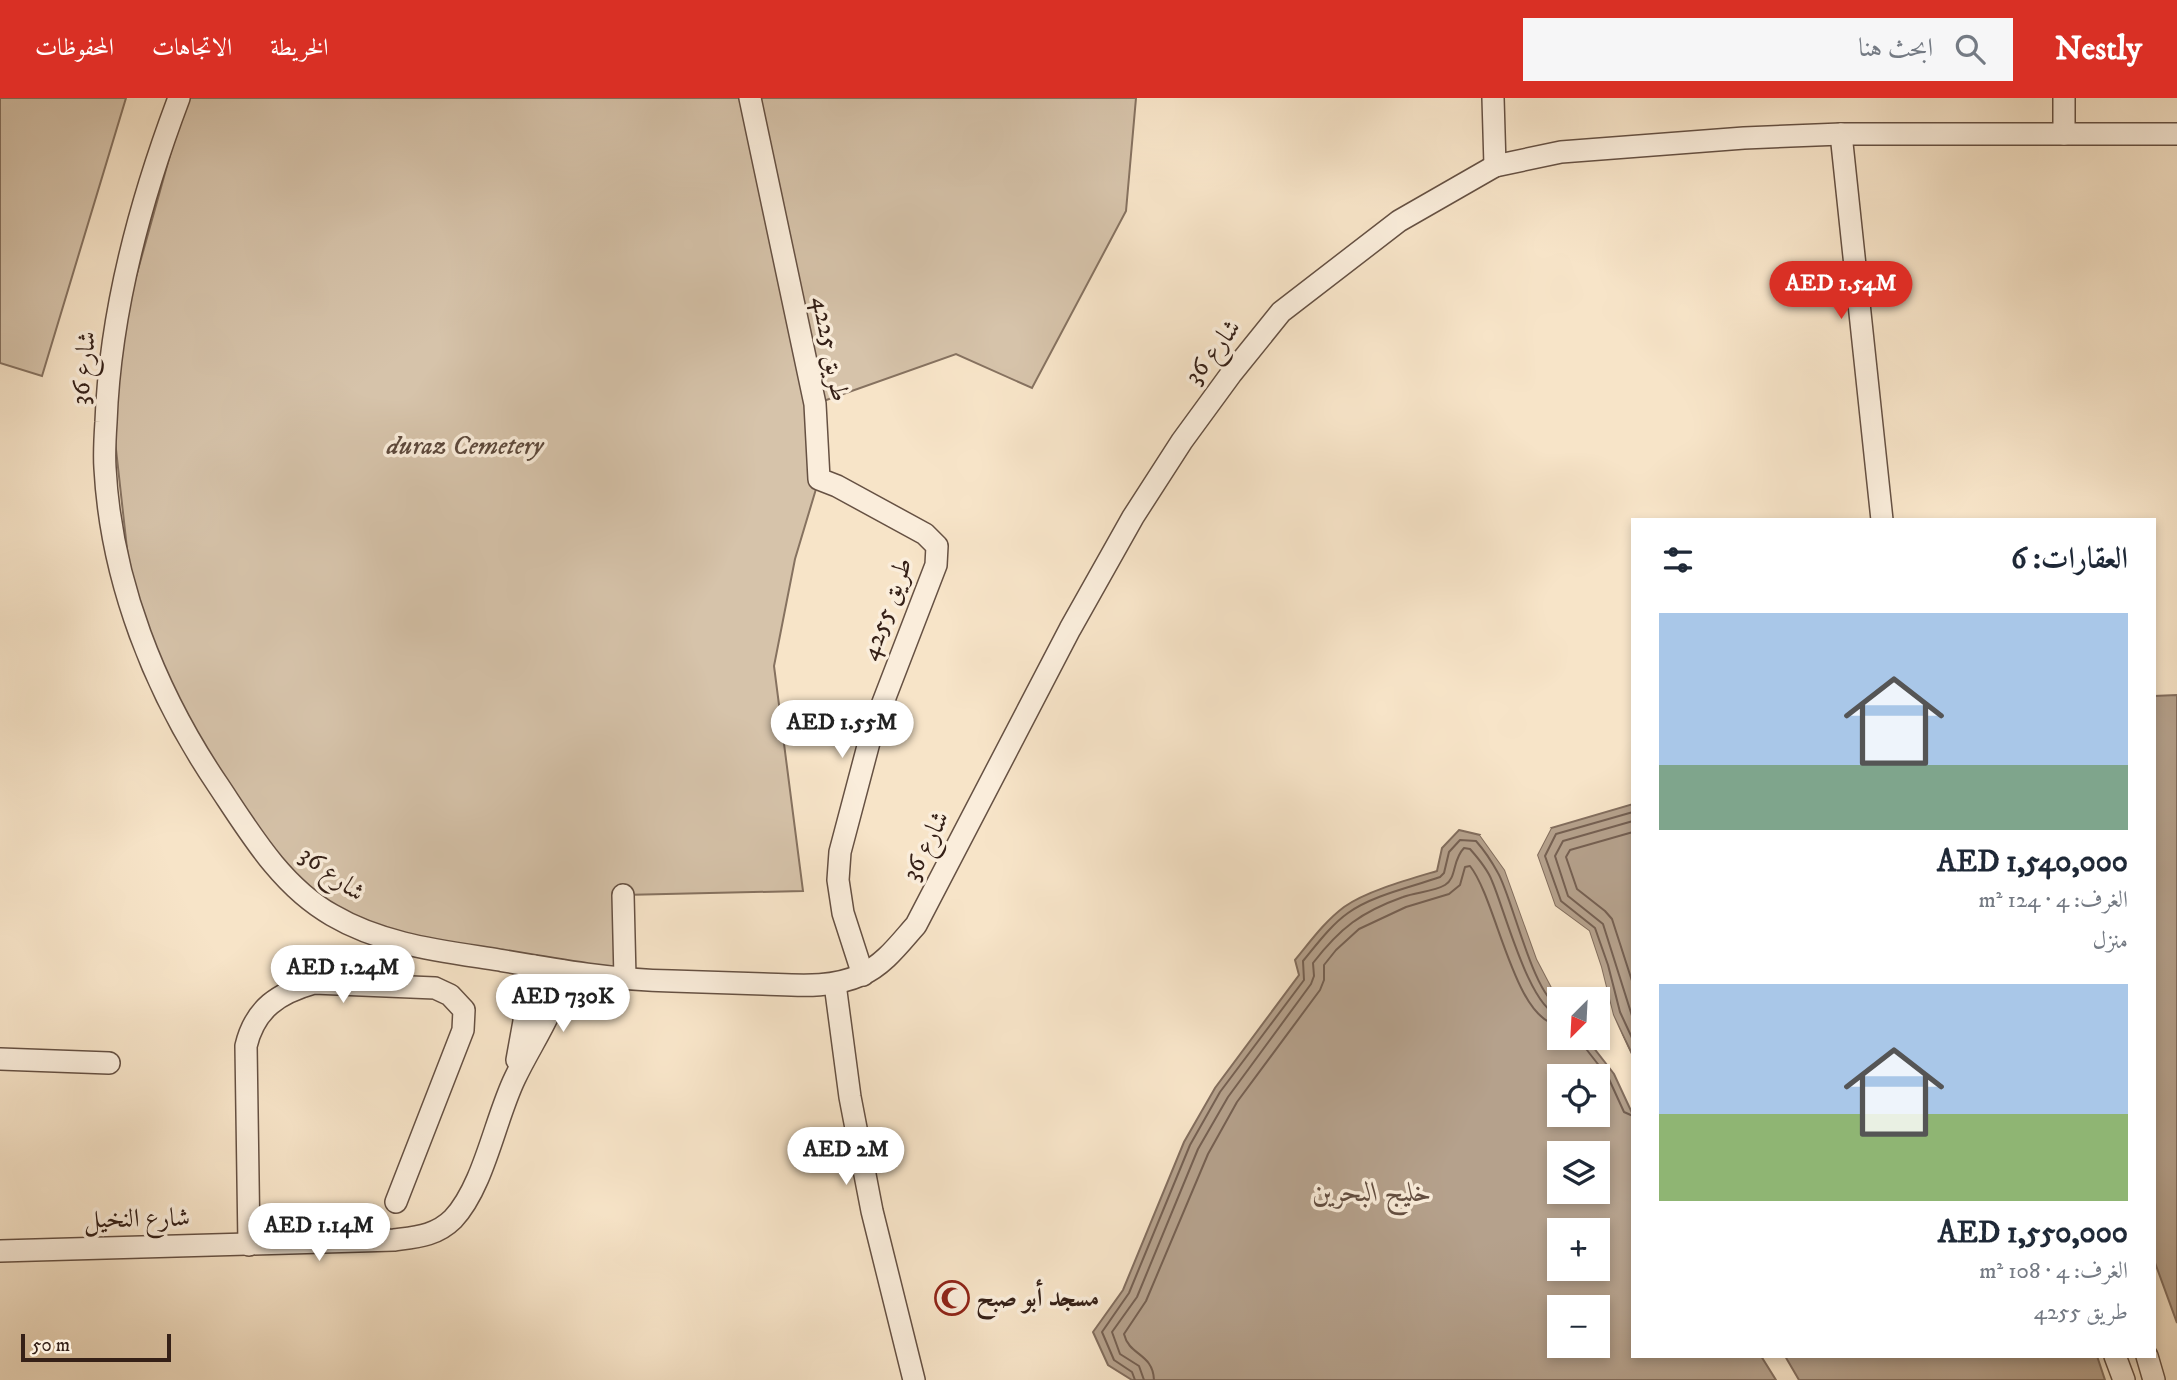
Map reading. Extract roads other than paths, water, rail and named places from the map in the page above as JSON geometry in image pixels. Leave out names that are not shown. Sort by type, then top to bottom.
[{"type":"street","name":"شارع 36","points":[[179,98],[146,197],[123,289],[108,377],[104,467],[114,544],[135,621],[163,688],[198,756],[279,871],[329,914],[356,928],[406,945],[563,971],[650,981],[835,984],[863,975],[886,959],[916,925],[1070,629],[1121,539],[1182,441],[1231,374],[1281,312],[1399,221],[1495,166],[1561,152],[1744,138],[1841,134],[2177,134]]},
{"type":"street","name":"طريق 4225","points":[[750,98],[815,404],[819,479],[925,534],[937,546]]},
{"type":"street","points":[[1493,98],[1495,166]]},
{"type":"street","points":[[2064,98],[2064,134]]},
{"type":"street","points":[[1841,134],[1882,518]]},
{"type":"street","name":"طريق 4255","points":[[863,975],[844,913],[838,880],[840,852],[872,731],[936,565],[937,546]]},
{"type":"street","points":[[623,895],[625,978]]},
{"type":"street","name":"شارع النخيل","points":[[514,1079],[534,966]]},
{"type":"street","name":"شارع النخيل","points":[[0,1251],[394,1240],[441,1230],[454,1218],[467,1197],[514,1079],[554,1006],[563,971]]},
{"type":"street","points":[[249,1245],[247,1046],[256,1020],[279,996],[295,988],[314,983],[435,988],[450,995],[464,1010],[464,1030],[396,1202]]},
{"type":"street","points":[[835,984],[850,1097],[872,1211],[914,1380]]},
{"type":"street","points":[[0,1059],[109,1063]]},
{"type":"street","points":[[2116,1358],[2124,1380]]},
{"type":"street","points":[[2148,1358],[2154,1380]]},
{"type":"water","points":[[2177,695],[2177,1323],[2156,1265],[2156,696]]},
{"type":"water","points":[[1631,805],[1631,1052],[1613,1015],[1610,987],[1606,987],[1589,931],[1555,906],[1537,855],[1551,828]]},
{"type":"water","name":"خليج البحرين","points":[[1459,830],[1480,835],[1505,870],[1537,959],[1552,987],[1547,987],[1547,1050],[1595,1050],[1606,1064],[1547,1064],[1547,1127],[1610,1127],[1610,1069],[1631,1111],[1631,1358],[1762,1358],[1776,1380],[1132,1380],[1108,1365],[1093,1332],[1123,1290],[1184,1142],[1215,1088],[1299,975],[1295,960],[1318,932],[1353,901],[1437,871],[1442,848]]},
{"type":"water","points":[[1786,1358],[2098,1358],[2105,1380],[1799,1380]]},
{"type":"place","name":"مسجد أبو صبح","points":[[952,1298]]},
{"type":"park label","name":"duraz Cemetery","points":[[465,446]]}]
